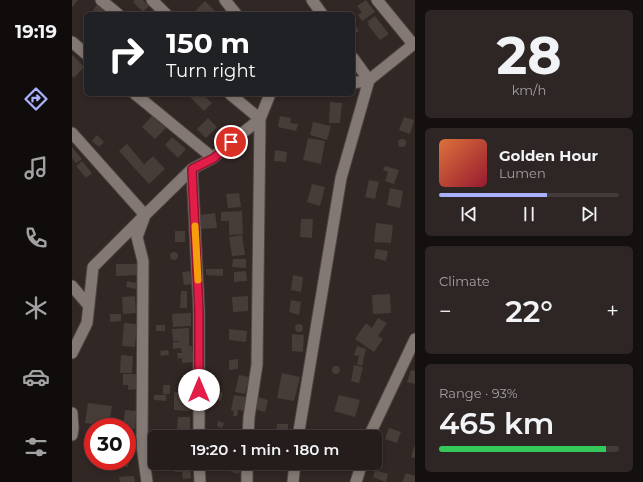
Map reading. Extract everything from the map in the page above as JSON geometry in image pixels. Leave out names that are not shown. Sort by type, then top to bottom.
[{"type":"street","points":[[101,0],[116,12]]},
{"type":"street","points":[[152,0],[164,12]]},
{"type":"street","points":[[225,0],[234,12]]},
{"type":"street","points":[[312,0],[321,12]]},
{"type":"street","points":[[355,83],[369,80],[414,43],[377,0]]},
{"type":"street","points":[[72,42],[84,52]]},
{"type":"street","points":[[355,61],[369,80]]},
{"type":"street","points":[[299,430],[340,178],[369,80]]},
{"type":"street","points":[[137,96],[214,158]]},
{"type":"street","points":[[232,96],[260,119]]},
{"type":"street","points":[[248,430],[257,365],[260,119],[269,96]]},
{"type":"street","points":[[72,353],[87,323],[93,268],[192,169],[214,158],[231,142],[260,119]]},
{"type":"street","points":[[72,133],[145,215]]},
{"type":"street","points":[[192,169],[199,311],[199,430]]},
{"type":"street","points":[[145,215],[137,237],[143,261],[142,445],[147,482]]},
{"type":"street","points":[[72,286],[88,306]]},
{"type":"street","points":[[372,430],[415,339]]},
{"type":"street","points":[[72,414],[72,435]]},
{"type":"street","points":[[199,470],[200,482]]},
{"type":"street","points":[[247,470],[247,482]]},
{"type":"street","points":[[293,482],[294,470]]},
{"type":"street","points":[[356,482],[360,470]]},
{"type":"building","points":[[72,0],[78,0],[73,7],[72,6]]},
{"type":"building","points":[[135,0],[143,0],[149,6],[143,12],[133,2]]},
{"type":"building","points":[[366,0],[375,12],[362,21],[358,15],[362,12],[357,6]]},
{"type":"building","points":[[205,1],[215,11],[196,12],[195,11]]},
{"type":"building","points":[[97,5],[107,12],[96,12],[93,10]]},
{"type":"building","points":[[375,16],[389,34],[380,40],[367,22]]},
{"type":"building","points":[[355,24],[359,31],[355,34]]},
{"type":"building","points":[[73,55],[84,67],[74,78],[72,76]]},
{"type":"building","points":[[189,96],[204,96],[212,103],[204,111]]},
{"type":"building","points":[[330,102],[342,103],[340,123],[329,123]]},
{"type":"building","points":[[152,116],[166,128],[155,139],[142,127]]},
{"type":"building","points":[[280,116],[291,118],[290,123],[298,124],[296,131],[278,127]]},
{"type":"building","points":[[404,117],[414,120],[410,134],[399,130]]},
{"type":"building","points":[[208,118],[217,127],[206,138],[197,129]]},
{"type":"building","points":[[313,122],[331,126],[327,140],[310,135]]},
{"type":"building","points":[[97,135],[104,142],[99,147],[92,141]]},
{"type":"building","points":[[172,137],[186,149],[178,158],[165,145]]},
{"type":"building","points":[[308,138],[325,141],[321,164],[303,160]]},
{"type":"building","points":[[400,139],[404,139],[406,143],[404,147],[400,147],[398,145],[398,141]]},
{"type":"building","points":[[127,144],[144,164],[137,171],[119,151]]},
{"type":"building","points":[[72,147],[82,159],[76,163],[72,158]]},
{"type":"building","points":[[275,150],[287,152],[286,162],[274,161]]},
{"type":"building","points":[[153,156],[165,169],[149,184],[137,171]]},
{"type":"building","points":[[82,161],[92,173],[86,178],[76,166]]},
{"type":"building","points":[[385,166],[399,170],[394,184],[385,181],[388,172],[383,170]]},
{"type":"building","points":[[369,180],[379,182],[375,199],[365,197]]},
{"type":"building","points":[[312,184],[325,187],[320,206],[307,202]]},
{"type":"building","points":[[390,188],[403,191],[400,208],[387,205]]},
{"type":"building","points":[[239,193],[241,207],[228,208],[226,194]]},
{"type":"building","points":[[242,211],[243,234],[229,235],[229,221],[221,221],[221,212]]},
{"type":"building","points":[[215,213],[217,228],[201,229],[200,215]]},
{"type":"building","points":[[301,219],[313,219],[312,238],[300,237]]},
{"type":"building","points":[[376,223],[393,225],[391,243],[374,242]]},
{"type":"building","points":[[175,231],[185,231],[185,242],[175,242]]},
{"type":"building","points":[[242,235],[245,255],[232,256],[229,237]]},
{"type":"building","points":[[376,249],[388,251],[386,261],[374,258]]},
{"type":"building","points":[[172,252],[176,252],[178,256],[176,260],[172,260],[170,258],[170,254]]},
{"type":"building","points":[[233,259],[246,259],[246,268],[232,267]]},
{"type":"building","points":[[116,264],[138,264],[138,275],[116,276]]},
{"type":"building","points":[[206,269],[223,269],[223,276],[206,275]]},
{"type":"building","points":[[190,271],[192,284],[184,285],[182,272]]},
{"type":"building","points":[[246,271],[247,281],[234,282],[234,272]]},
{"type":"building","points":[[293,275],[303,277],[301,292],[291,290]]},
{"type":"building","points":[[127,281],[137,283],[136,289],[126,287]]},
{"type":"building","points":[[181,291],[187,291],[187,308],[180,308]]},
{"type":"building","points":[[390,294],[391,313],[373,314],[372,295]]},
{"type":"building","points":[[135,296],[136,313],[123,314],[122,297]]},
{"type":"building","points":[[248,296],[248,311],[233,312],[232,297]]},
{"type":"building","points":[[291,300],[301,302],[299,315],[289,312]]},
{"type":"building","points":[[191,313],[191,326],[173,327],[172,314]]},
{"type":"building","points":[[110,314],[121,314],[121,321],[110,322]]},
{"type":"building","points":[[378,318],[387,323],[378,336],[383,339],[374,352],[355,339],[366,323],[372,328]]},
{"type":"building","points":[[124,323],[137,324],[135,347],[122,346]]},
{"type":"building","points":[[297,324],[301,324],[303,328],[301,332],[297,332],[295,330],[295,326]]},
{"type":"building","points":[[156,325],[165,325],[165,331],[156,331]]},
{"type":"building","points":[[189,328],[189,346],[192,346],[194,362],[182,363],[182,358],[178,359],[177,353],[182,353],[181,348],[173,349],[173,342],[179,341],[173,341],[172,329]]},
{"type":"building","points":[[229,329],[247,331],[246,342],[229,340]]},
{"type":"building","points":[[292,334],[304,335],[303,352],[292,351]]},
{"type":"building","points":[[357,346],[366,349],[362,366],[357,364],[359,356],[354,355]]},
{"type":"building","points":[[168,350],[169,355],[161,356],[160,351]]},
{"type":"building","points":[[121,355],[133,356],[132,373],[120,373]]},
{"type":"building","points":[[238,359],[238,369],[229,370],[229,360]]},
{"type":"building","points":[[354,365],[363,367],[359,383],[351,381]]},
{"type":"building","points":[[334,366],[338,366],[340,370],[338,374],[334,374],[332,372],[332,368]]},
{"type":"building","points":[[411,370],[415,371],[415,384],[407,382]]},
{"type":"building","points":[[282,373],[300,377],[294,401],[277,398]]},
{"type":"building","points":[[123,374],[137,374],[137,389],[128,390],[128,385],[123,385]]},
{"type":"building","points":[[239,375],[249,377],[245,394],[235,392]]},
{"type":"building","points":[[183,380],[187,380],[189,381],[189,389],[183,390],[180,387],[180,383]]},
{"type":"building","points":[[163,385],[170,385],[170,394],[163,394]]},
{"type":"building","points":[[213,390],[223,393],[221,401],[211,398]]},
{"type":"building","points":[[174,392],[191,392],[190,411],[174,410]]},
{"type":"building","points":[[154,395],[166,395],[166,401],[154,400]]},
{"type":"building","points":[[234,395],[247,397],[244,411],[238,410],[237,416],[233,416],[234,411],[231,410]]},
{"type":"building","points":[[339,395],[360,400],[355,417],[334,411]]},
{"type":"building","points":[[257,397],[268,400],[265,412],[254,409]]},
{"type":"building","points":[[88,403],[112,406],[110,418],[86,418]]},
{"type":"building","points":[[125,410],[136,411],[136,418],[124,418]]},
{"type":"building","points":[[178,417],[190,417],[190,430],[177,430]]},
{"type":"building","points":[[218,421],[224,423],[222,428],[217,426]]},
{"type":"building","points":[[277,424],[288,424],[288,430],[277,430]]},
{"type":"building","points":[[389,428],[401,432],[397,443],[385,439]]},
{"type":"building","points":[[415,444],[415,458],[411,457]]},
{"type":"building","points":[[175,470],[190,470],[191,478],[183,479],[182,472],[175,472]]},
{"type":"building","points":[[231,470],[240,470],[239,474],[231,472]]},
{"type":"building","points":[[375,470],[388,474],[386,482],[373,477]]},
{"type":"building","points":[[406,473],[415,476],[415,482],[402,482]]},
{"type":"building","points":[[134,476],[135,482],[120,482],[119,477]]},
{"type":"slow traffic","points":[[195,226],[198,280]]},
{"type":"route","points":[[199,390],[199,311],[192,169],[214,158],[231,142]]}]
